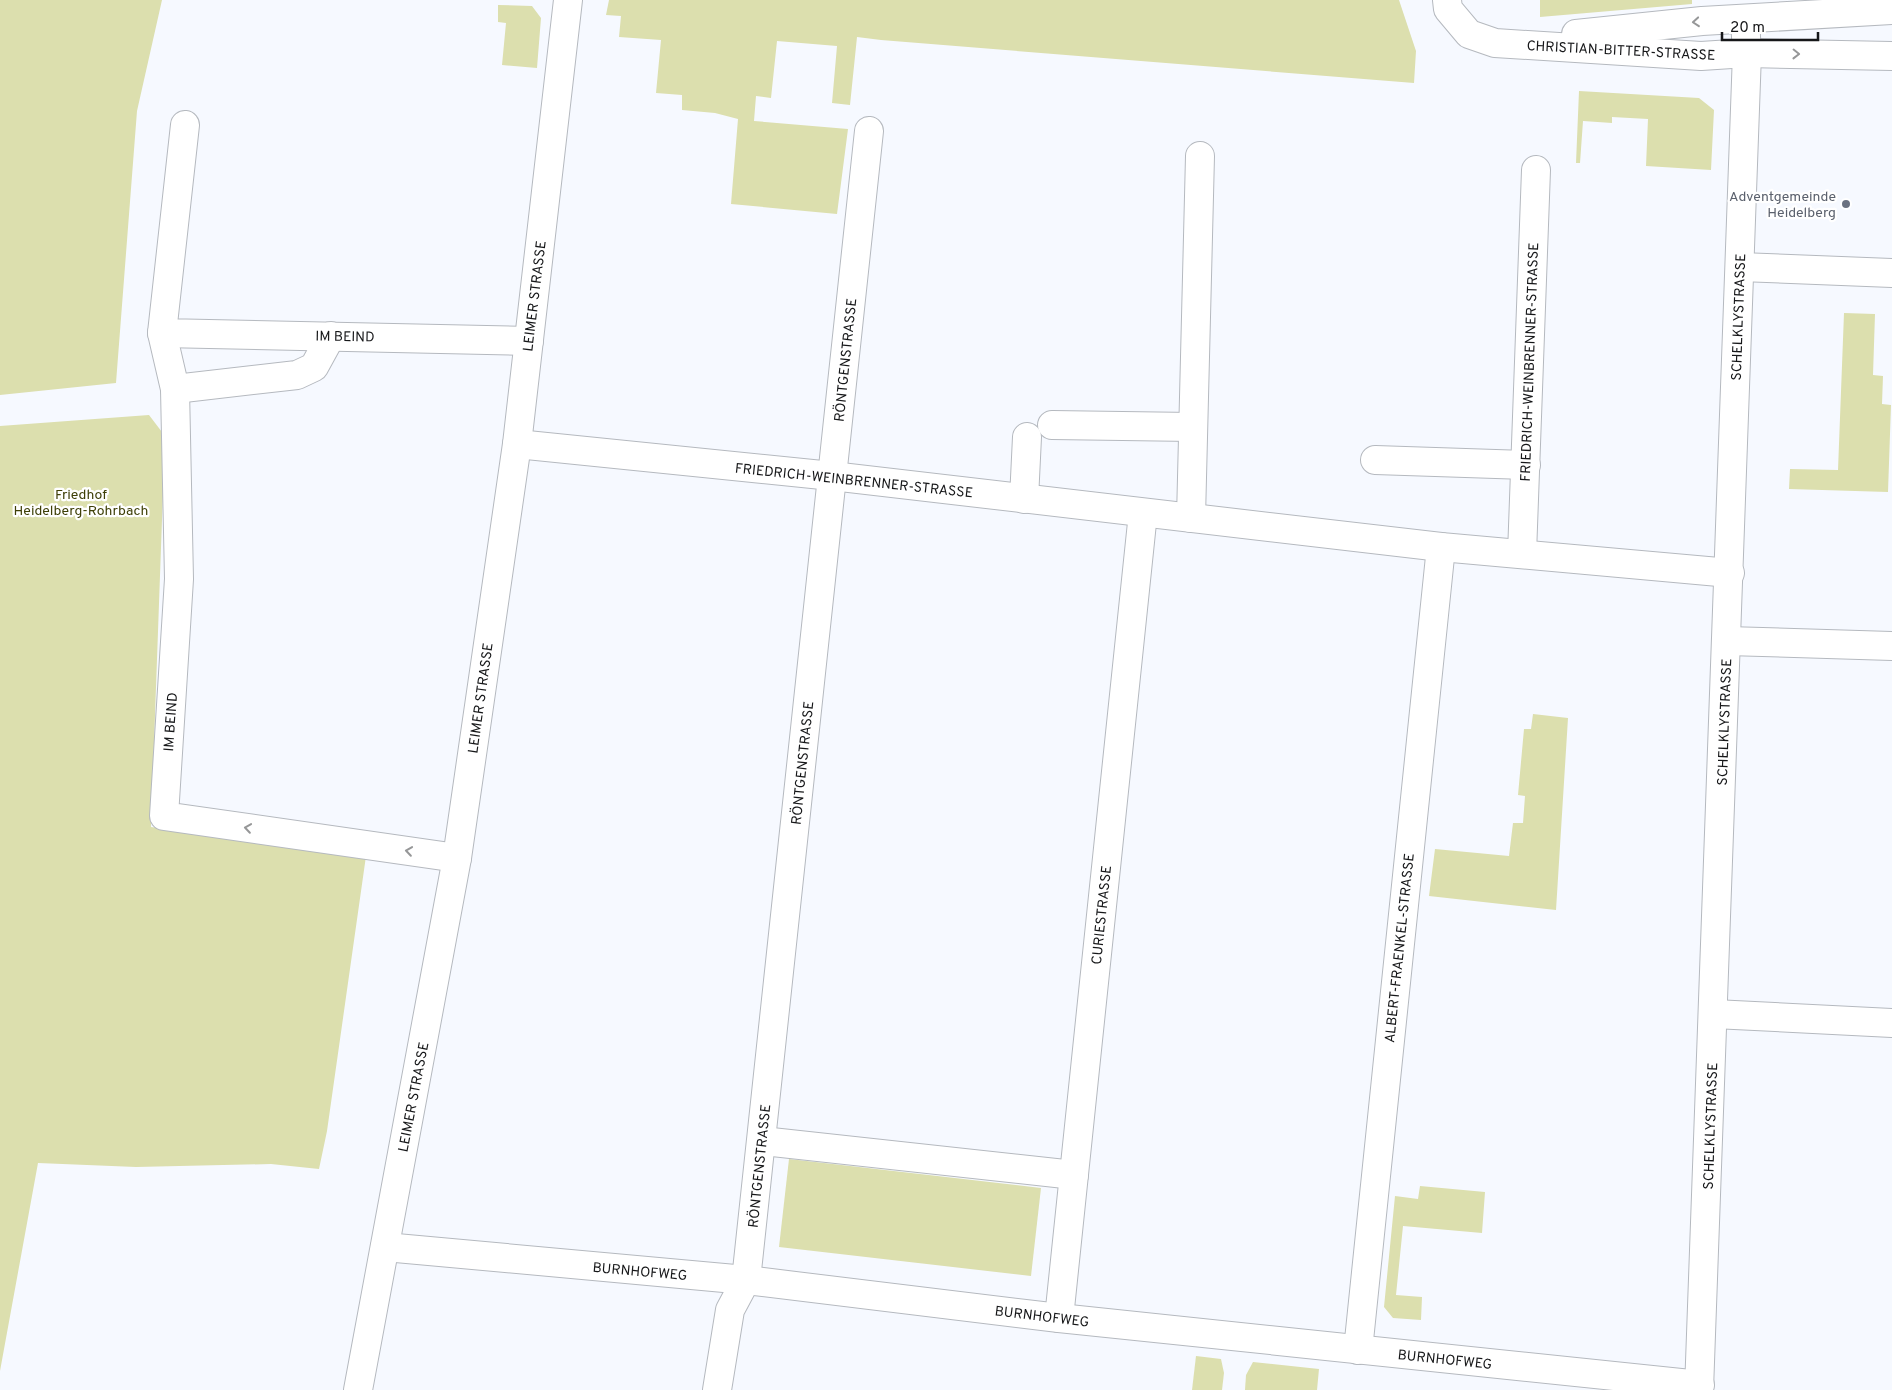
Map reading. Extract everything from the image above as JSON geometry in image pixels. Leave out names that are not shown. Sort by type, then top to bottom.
[{"type":"street","name":"LEIMER STRASSE","points":[[358,1390],[457,858],[517,444],[568,0]]},
{"type":"street","name":"CHRISTIAN-BITTER-STRASSE","points":[[1447,0],[1448,9],[1469,34],[1495,43],[1701,56],[1747,53],[1892,56]]},
{"type":"street","name":"CHRISTIAN-BITTER-STRASSE","points":[[1495,43],[1702,21],[1892,10]]},
{"type":"street","points":[[1745,20],[1747,53]]},
{"type":"street","name":"SCHELKLYSTRASSE","points":[[1700,1388],[1747,53]]},
{"type":"street","name":"IM BEIND","points":[[185,125],[162,333],[175,389],[179,579],[164,816],[457,858]]},
{"type":"street","name":"RÖNTGENSTRASSE","points":[[717,1390],[730,1310],[746,1280],[869,131]]},
{"type":"street","points":[[1191,518],[1200,156]]},
{"type":"street","name":"FRIEDRICH-WEINBRENNER-STRASSE","points":[[1522,554],[1536,170]]},
{"type":"street","points":[[1740,267],[1892,273]]},
{"type":"street","name":"IM BEIND","points":[[162,333],[529,341]]},
{"type":"street","points":[[175,389],[297,375],[314,367],[331,336]]},
{"type":"street","points":[[1052,425],[1193,427]]},
{"type":"street","points":[[1024,499],[1027,438]]},
{"type":"street","name":"FRIEDRICH-WEINBRENNER-STRASSE","points":[[517,444],[832,476],[1441,547],[1730,573]]},
{"type":"street","points":[[1375,460],[1526,465]]},
{"type":"street","name":"CURIESTRASSE","points":[[1059,1318],[1143,513]]},
{"type":"street","name":"ALBERT-FRAENKEL-STRASSE","points":[[1358,1350],[1441,547]]},
{"type":"street","points":[[1727,641],[1892,646]]},
{"type":"street","points":[[1714,1014],[1892,1023]]},
{"type":"street","points":[[762,1141],[1074,1175]]},
{"type":"street","name":"BURNHOFWEG","points":[[385,1247],[746,1280],[1059,1318],[1700,1388]]},
{"type":"green space","points":[[0,0],[162,0],[137,111],[116,383],[0,395]]},
{"type":"green space","points":[[609,0],[1399,0],[1416,51],[1414,83],[857,37],[850,105],[832,103],[837,46],[777,41],[771,98],[756,96],[754,121],[848,129],[837,214],[731,204],[738,119],[715,113],[682,110],[682,95],[656,93],[661,40],[619,37],[621,16],[606,15]]},
{"type":"green space","points":[[1540,0],[1692,0],[1692,4],[1540,17]]},
{"type":"green space","points":[[498,5],[532,6],[541,18],[537,68],[502,65],[506,23],[498,22]]},
{"type":"green space","points":[[1579,91],[1699,98],[1714,110],[1711,170],[1646,166],[1648,119],[1612,117],[1612,123],[1583,121],[1580,163],[1576,163]]},
{"type":"green space","points":[[1844,313],[1875,314],[1873,375],[1883,376],[1882,404],[1891,405],[1888,492],[1789,489],[1790,469],[1838,470]]},
{"type":"green space","name":"Friedhof Heidelberg-Rohrbach","points":[[149,415],[165,436],[151,827],[366,856],[327,1131],[319,1169],[271,1164],[136,1167],[38,1163],[0,1371],[0,426]]},
{"type":"green space","points":[[1533,714],[1568,718],[1556,910],[1429,896],[1435,849],[1509,856],[1513,823],[1523,823],[1525,796],[1518,795],[1524,729],[1531,729]]},
{"type":"green space","points":[[789,1159],[1041,1188],[1031,1276],[779,1247]]},
{"type":"green space","points":[[1420,1186],[1485,1192],[1482,1233],[1403,1226],[1396,1295],[1422,1297],[1421,1320],[1393,1318],[1384,1307],[1395,1196],[1418,1199]]},
{"type":"green space","points":[[1196,1356],[1221,1359],[1224,1373],[1222,1390],[1192,1390]]},
{"type":"green space","points":[[1253,1362],[1319,1369],[1317,1390],[1245,1390],[1246,1375]]},
{"type":"place","name":"Adventgemeinde Heidelberg","points":[[1846,204]]}]
